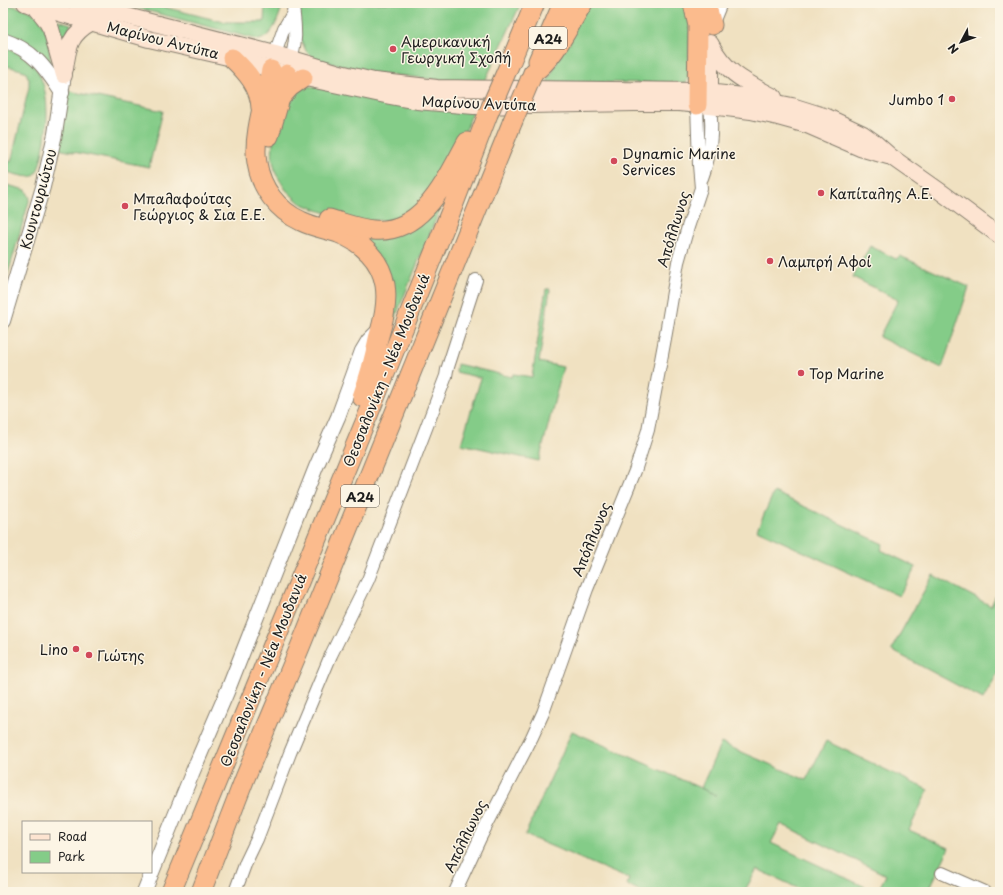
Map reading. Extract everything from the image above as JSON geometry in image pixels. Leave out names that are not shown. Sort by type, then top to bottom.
[{"type":"highway","name":"Θεσσαλονίκη - Νέα Μουδανιά","points":[[171,892],[453,206],[488,114],[535,3]]},
{"type":"highway","name":"Θεσσαλονίκη - Νέα Μουδανιά","points":[[201,892],[245,778],[300,647],[512,123],[563,3]]},
{"type":"highway","points":[[533,73],[548,60],[559,45],[583,3]]},
{"type":"highway","points":[[694,3],[698,26],[704,98]]},
{"type":"highway","points":[[706,3],[712,24]]},
{"type":"highway","points":[[232,58],[245,70],[255,85],[261,100],[262,114],[256,155],[259,172],[267,190],[281,208],[294,218],[308,224],[340,233],[353,240],[371,254],[376,261],[385,285],[385,309],[370,375],[361,401],[361,431]]},
{"type":"highway","points":[[286,67],[290,87],[280,97],[270,131],[267,149],[270,170],[277,184],[289,199],[301,208],[323,217],[374,230],[388,230],[401,226],[423,212],[439,191],[479,121],[488,114]]},
{"type":"highway","points":[[262,114],[286,67]]},
{"type":"main road","name":"Μαρίνου Αντύπα","points":[[76,3],[149,39],[232,58],[286,67],[336,72],[374,81],[430,87],[764,100],[792,106],[827,117],[852,128],[873,141],[890,156],[1000,236]]},
{"type":"main road","name":"Μαρίνου Αντύπα","points":[[29,4],[95,12],[390,96],[448,104],[481,106],[634,103],[704,98],[807,125],[860,148],[890,156]]},
{"type":"main road","points":[[29,4],[46,20],[52,29],[64,75]]},
{"type":"main road","points":[[64,75],[68,47],[71,40],[95,12]]},
{"type":"main road","points":[[704,98],[712,24]]},
{"type":"main road","points":[[710,43],[718,57],[731,71],[748,83],[792,106]]},
{"type":"street","points":[[712,24],[721,3]]},
{"type":"street","points":[[286,67],[296,38],[293,8]]},
{"type":"street","points":[[286,67],[284,28],[293,8]]},
{"type":"street","points":[[3,40],[14,44],[33,56],[47,70],[62,92]]},
{"type":"street","name":"Κουντουριώτου","points":[[3,321],[43,187],[64,75]]},
{"type":"street","name":"Απόλλωνος","points":[[455,892],[480,838],[543,713],[587,589],[635,471],[648,430],[678,262],[701,188],[700,181],[704,98]]},
{"type":"street","points":[[235,892],[290,753],[332,655],[368,580],[446,376],[476,280]]},
{"type":"street","points":[[152,872],[227,692],[316,467],[338,417],[362,351],[368,341],[381,328]]},
{"type":"street","points":[[144,892],[152,873]]},
{"type":"street","points":[[942,873],[985,892]]},
{"type":"green space","points":[[118,3],[138,3],[164,7],[224,22],[264,22],[265,3],[283,3],[278,19],[272,30],[264,38],[259,40]]},
{"type":"green space","name":"Αμερικανική Γεωργική Σχολή","points":[[298,3],[521,3],[485,81],[441,80],[368,72],[313,59],[306,51],[299,35]]},
{"type":"green space","points":[[587,3],[686,3],[690,17],[688,79],[686,83],[547,82]]},
{"type":"green space","points":[[3,4],[30,11],[40,20],[49,43],[50,66],[3,37]]},
{"type":"green space","points":[[51,18],[71,24],[61,50]]},
{"type":"green space","points":[[3,46],[19,54],[34,66],[40,76],[46,95],[47,118],[43,150],[37,171],[35,175],[30,177],[3,171],[3,160],[11,162],[29,87],[29,79],[25,71],[3,65]]},
{"type":"green space","points":[[306,86],[473,111],[463,138],[427,200],[398,220],[353,221],[300,203],[286,190],[276,174],[272,157],[273,141],[287,101]]},
{"type":"green space","points":[[69,91],[163,111],[149,167],[58,149]]},
{"type":"green space","points":[[452,180],[381,352],[389,312],[354,230],[385,233]]},
{"type":"green space","points":[[3,184],[26,190],[30,198],[3,291]]},
{"type":"green space","points":[[870,246],[896,259],[900,256],[969,287],[942,368],[879,337],[898,300],[853,277]]},
{"type":"green space","points":[[546,289],[550,289],[539,362],[563,367],[539,461],[461,444],[481,378],[456,372],[457,364],[512,377],[513,374],[532,377]]},
{"type":"green space","points":[[774,492],[883,544],[881,550],[916,567],[899,596],[757,530]]},
{"type":"green space","points":[[933,575],[991,606],[1000,586],[1000,669],[983,699],[891,650]]},
{"type":"green space","points":[[572,731],[716,795],[701,788],[721,743],[806,780],[826,741],[928,790],[909,830],[949,848],[928,892],[877,892],[886,875],[781,824],[771,843],[876,892],[806,892],[757,869],[744,892],[643,892],[627,885],[629,879],[525,835]]},
{"type":"place","name":"Αμερικανική Γεωργική Σχολή","points":[[393,49]]},
{"type":"place","name":"Jumbo 1","points":[[952,99]]},
{"type":"place","name":"Dynamic Marine Services","points":[[614,161]]},
{"type":"place","name":"Καπίταλης Α.Ε.","points":[[821,193]]},
{"type":"place","name":"Μπαλαφούτας Γεώργιος & Σια Ε.Ε.","points":[[125,206]]},
{"type":"place","name":"Λαμπρή Αφοί","points":[[770,261]]},
{"type":"place","name":"Top Marine","points":[[801,373]]},
{"type":"place","name":"Lino","points":[[76,649]]},
{"type":"place","name":"Γιώτης","points":[[89,655]]}]
